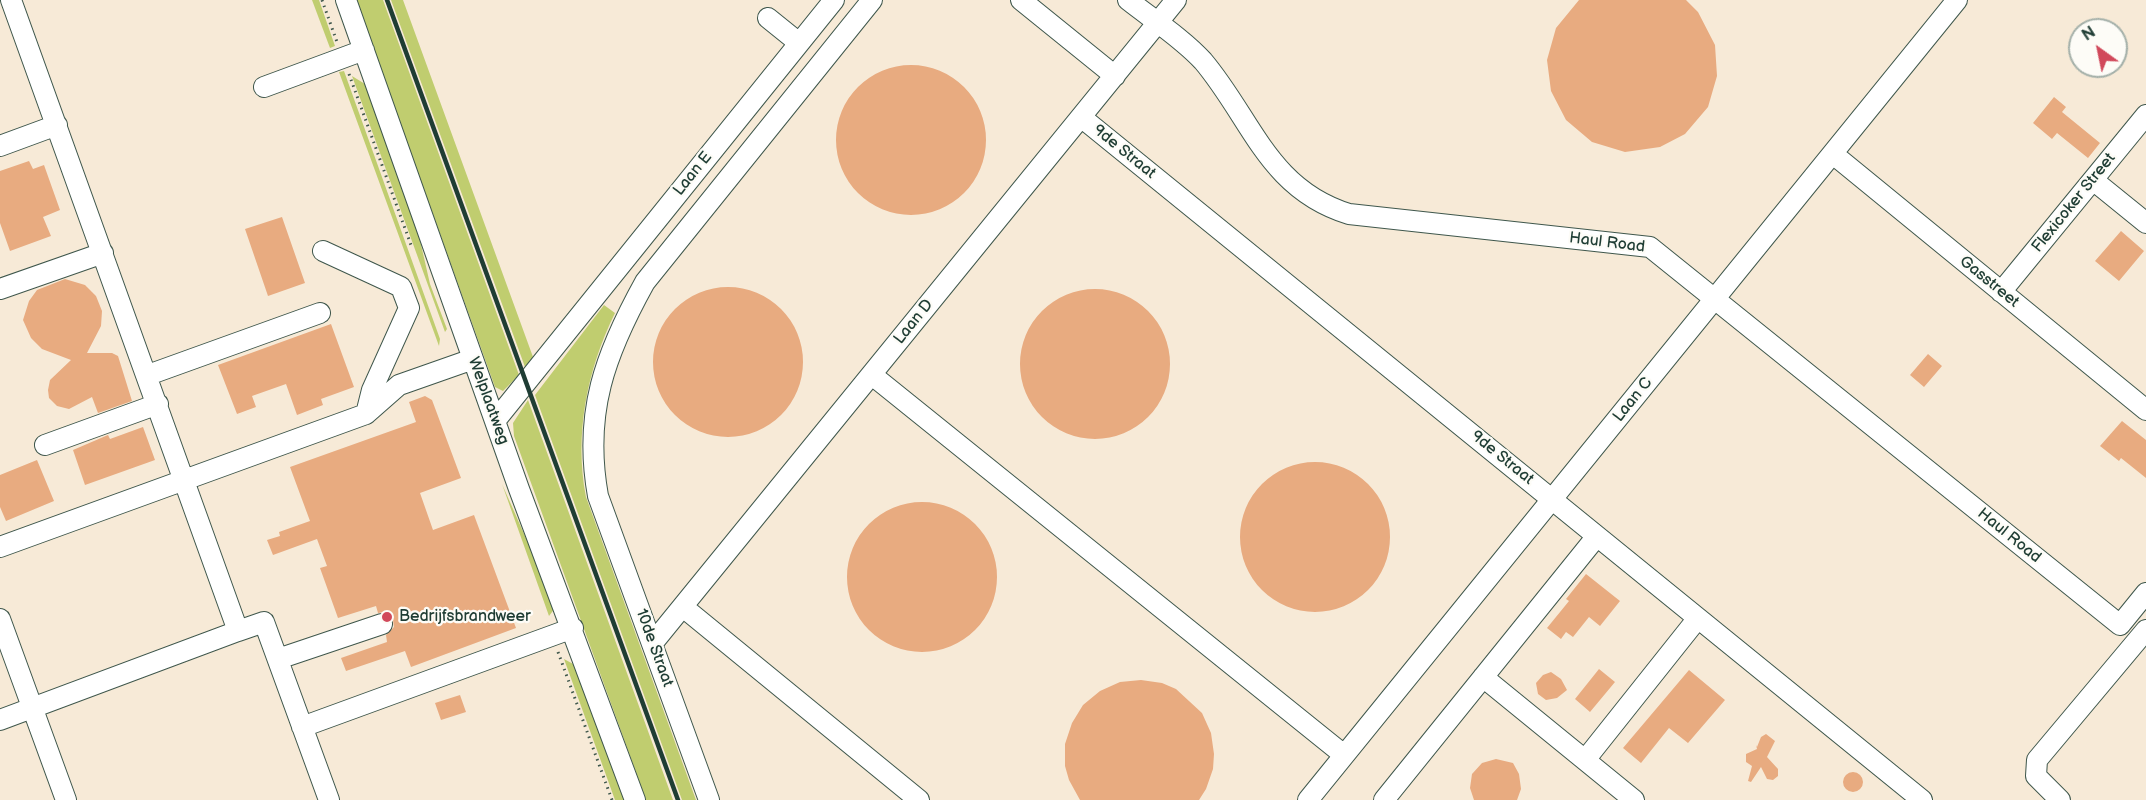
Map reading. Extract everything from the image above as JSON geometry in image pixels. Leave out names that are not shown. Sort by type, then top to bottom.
[{"type":"street","points":[[11,0],[186,480],[238,631]]},
{"type":"street","name":"Welplaatweg","points":[[346,0],[472,359],[635,800]]},
{"type":"street","name":"Laan E","points":[[495,421],[834,0]]},
{"type":"street","name":"10de Straat","points":[[709,800],[598,496],[592,465],[594,417],[606,362],[620,328],[662,259],[872,0]]},
{"type":"street","points":[[1021,0],[1115,76]]},
{"type":"street","name":"Haul Road","points":[[1128,0],[1210,70],[1267,155],[1284,176],[1302,192],[1325,205],[1349,214],[1650,247],[2120,625],[2146,593]]},
{"type":"street","name":"Laan D","points":[[652,644],[1115,76],[1159,26],[1176,0]]},
{"type":"street","name":"Laan C","points":[[1308,800],[1957,0]]},
{"type":"street","points":[[768,18],[799,43]]},
{"type":"street","points":[[264,87],[364,51]]},
{"type":"street","name":"Flexicoker Street","points":[[2001,292],[2146,115]]},
{"type":"street","name":"9de Straat","points":[[1082,117],[1922,800]]},
{"type":"street","points":[[0,146],[57,125]]},
{"type":"street","name":"Gasstreet","points":[[1833,154],[2146,410]]},
{"type":"street","points":[[2093,180],[2146,223]]},
{"type":"street","points":[[323,251],[401,287],[409,308],[372,390],[366,414]]},
{"type":"street","points":[[0,289],[103,253]]},
{"type":"street","points":[[148,375],[320,313]]},
{"type":"street","points":[[1,544],[366,414],[399,385],[472,359]]},
{"type":"street","points":[[872,375],[1344,755]]},
{"type":"street","points":[[45,445],[158,404]]},
{"type":"street","points":[[1384,800],[1597,536]]},
{"type":"street","points":[[683,607],[919,800]]},
{"type":"street","points":[[1585,760],[1698,618]]},
{"type":"street","points":[[0,619],[66,800]]},
{"type":"street","points":[[0,720],[264,622],[329,800]]},
{"type":"street","points":[[278,659],[382,624]]},
{"type":"street","points":[[302,727],[573,628]]},
{"type":"street","points":[[2061,800],[2036,776],[2037,760],[2146,630]]},
{"type":"street","points":[[1483,677],[1634,800]]},
{"type":"green space","points":[[312,0],[319,0],[335,46],[330,48]]},
{"type":"green space","points":[[356,0],[383,0],[519,375],[503,391],[495,387]]},
{"type":"green space","points":[[391,0],[403,0],[533,357],[525,367]]},
{"type":"green space","points":[[344,71],[440,339],[439,346],[339,72]]},
{"type":"green space","points":[[352,76],[365,84],[414,214],[430,284],[447,329],[445,332]]},
{"type":"green space","points":[[604,305],[615,313],[597,357],[586,403],[582,450],[586,497],[696,800],[682,800],[535,395]]},
{"type":"green space","points":[[528,400],[673,800],[646,800],[514,436],[513,423]]},
{"type":"green space","points":[[502,484],[555,604],[549,616]]},
{"type":"green space","points":[[564,659],[575,665],[625,800],[615,800]]},
{"type":"building","points":[[1579,0],[1686,0],[1698,12],[1715,45],[1717,76],[1708,107],[1685,134],[1660,147],[1625,152],[1592,142],[1566,120],[1551,91],[1547,60],[1556,28]]},
{"type":"building","points":[[911,65],[940,71],[964,87],[980,111],[986,140],[980,169],[964,193],[940,209],[911,215],[882,209],[858,193],[842,169],[836,140],[842,111],[858,87],[882,71]]},
{"type":"building","points":[[2054,97],[2066,107],[2062,112],[2100,143],[2088,158],[2057,133],[2052,139],[2033,123]]},
{"type":"building","points":[[29,161],[33,169],[44,165],[60,210],[43,217],[51,236],[10,251],[0,223],[0,171]]},
{"type":"building","points":[[282,217],[305,283],[268,296],[245,229]]},
{"type":"building","points":[[2121,231],[2144,251],[2119,281],[2095,261]]},
{"type":"building","points":[[65,279],[85,285],[96,296],[102,311],[101,326],[87,353],[112,353],[118,356],[132,401],[98,413],[92,397],[69,409],[57,406],[49,398],[50,380],[71,360],[42,349],[31,338],[23,320],[29,301],[37,290]]},
{"type":"building","points":[[728,287],[757,293],[781,309],[797,333],[803,362],[797,391],[781,415],[757,431],[728,437],[699,431],[675,415],[659,391],[653,362],[659,333],[675,309],[699,293]]},
{"type":"building","points":[[1095,289],[1124,295],[1148,311],[1164,335],[1170,364],[1164,393],[1148,417],[1124,433],[1095,439],[1066,433],[1042,417],[1026,393],[1020,364],[1026,335],[1042,311],[1066,295]]},
{"type":"building","points":[[331,324],[354,387],[321,399],[323,405],[297,415],[286,384],[252,396],[256,407],[237,414],[218,365]]},
{"type":"building","points":[[1928,354],[1942,366],[1924,387],[1910,375]]},
{"type":"building","points":[[425,396],[432,400],[461,478],[420,493],[433,530],[474,515],[516,628],[411,667],[405,651],[346,671],[341,658],[387,642],[386,635],[394,627],[393,620],[385,612],[378,613],[376,606],[338,618],[320,568],[327,566],[317,539],[273,555],[267,540],[280,536],[279,532],[310,521],[290,467],[416,422],[409,402]]},
{"type":"building","points":[[2122,421],[2146,440],[2146,478],[2121,458],[2119,461],[2100,446]]},
{"type":"building","points":[[143,427],[155,460],[85,485],[73,450],[108,435],[110,439]]},
{"type":"building","points":[[37,460],[54,501],[6,521],[0,507],[0,475]]},
{"type":"building","points":[[1315,462],[1344,468],[1368,484],[1384,508],[1390,537],[1384,566],[1368,590],[1344,606],[1315,612],[1286,606],[1262,590],[1246,566],[1240,537],[1246,508],[1262,484],[1286,468]]},
{"type":"building","points":[[922,502],[951,508],[975,524],[991,548],[997,577],[991,606],[975,630],[951,646],[922,652],[893,646],[869,630],[853,606],[847,577],[853,548],[869,524],[893,508]]},
{"type":"building","points":[[1586,574],[1620,601],[1600,626],[1589,617],[1573,637],[1566,632],[1561,639],[1547,628],[1569,601],[1566,599]]},
{"type":"building","points":[[1599,669],[1615,682],[1590,712],[1575,699]]},
{"type":"building","points":[[1689,670],[1725,700],[1688,743],[1669,728],[1641,763],[1623,748]]},
{"type":"building","points":[[1551,672],[1561,679],[1567,690],[1557,698],[1546,700],[1538,694],[1536,683],[1543,675]]},
{"type":"building","points":[[1141,680],[1162,683],[1176,689],[1202,713],[1211,733],[1214,754],[1213,769],[1206,789],[1199,800],[1080,800],[1069,780],[1065,766],[1065,744],[1072,723],[1083,705],[1100,691],[1120,682]]},
{"type":"building","points":[[460,695],[466,712],[441,720],[435,703]]},
{"type":"building","points":[[1766,734],[1775,741],[1767,757],[1778,769],[1778,776],[1773,780],[1767,779],[1761,767],[1751,782],[1748,781],[1752,766],[1746,762],[1746,754],[1757,749],[1756,745],[1757,747],[1761,737]]},
{"type":"building","points":[[1496,759],[1513,763],[1519,774],[1521,789],[1517,800],[1474,800],[1470,788],[1472,774],[1482,763]]},
{"type":"building","points":[[1853,772],[1860,775],[1863,782],[1860,789],[1853,792],[1846,789],[1843,782],[1846,775]]},
{"type":"railway","points":[[387,0],[678,800]]},
{"type":"place","name":"Bedrijfsbrandweer","points":[[387,617]]}]
